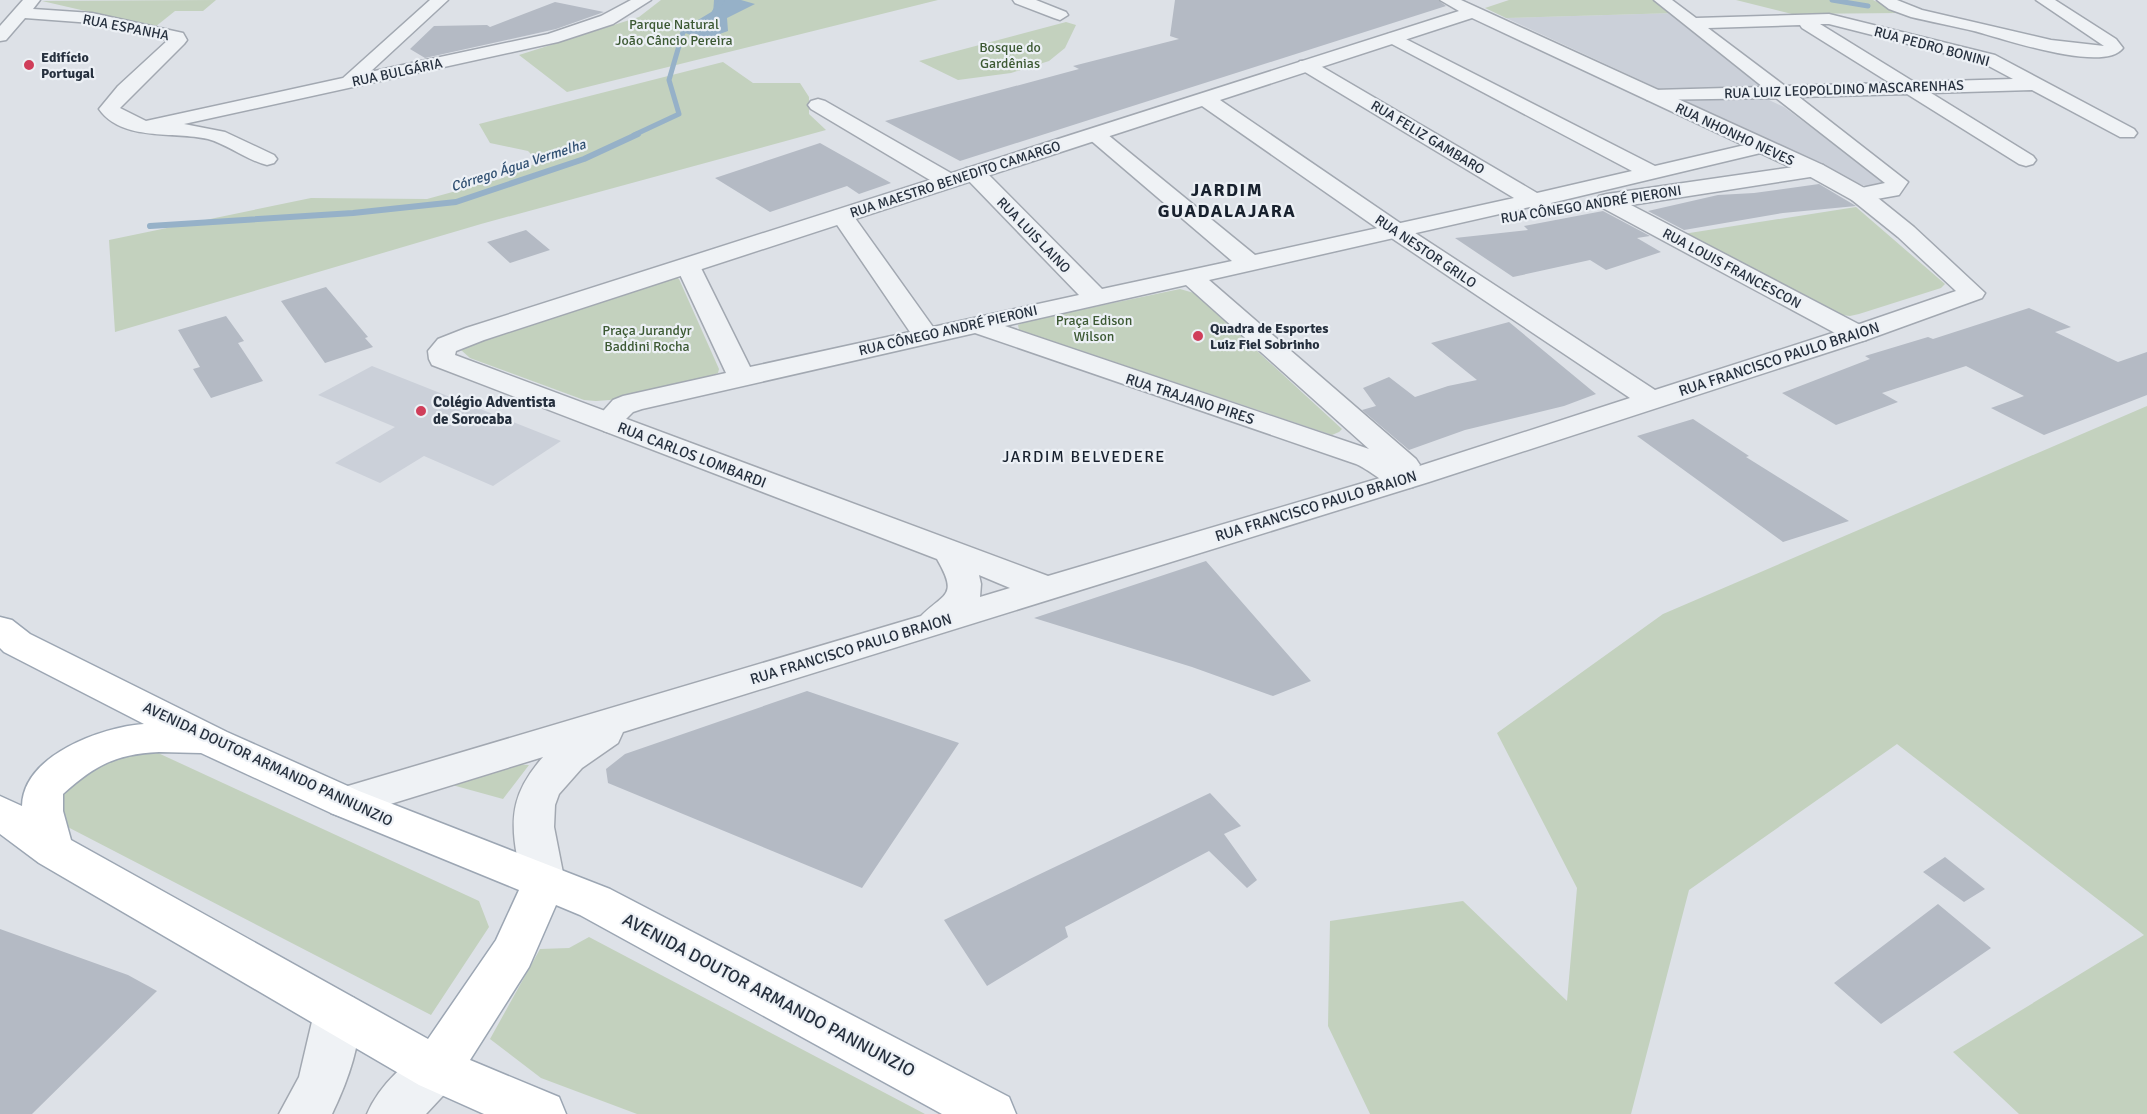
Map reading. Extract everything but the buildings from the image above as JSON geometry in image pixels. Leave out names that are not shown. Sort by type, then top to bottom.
[{"type":"main road","name":"AVENIDA DOUTOR ARMANDO PANNUNZIO","points":[[0,629],[17,643],[213,742],[345,802],[595,902],[991,1114]]},
{"type":"main road","points":[[54,850],[41,810],[45,787],[74,762],[109,744],[153,736],[213,742]]},
{"type":"main road","points":[[0,812],[54,850],[400,1047],[436,1070],[541,1114]]},
{"type":"main road","points":[[436,1070],[513,953],[544,883]]},
{"type":"street","points":[[349,82],[440,0]]},
{"type":"street","name":"RUA BULGÁRIA","points":[[145,127],[552,38],[607,20],[643,0]]},
{"type":"street","points":[[1021,0],[1060,15]]},
{"type":"street","name":"RUA NHONHO NEVES","points":[[1448,0],[1815,170],[1860,195],[1906,232],[1973,293]]},
{"type":"street","points":[[1662,0],[1776,91],[1897,182],[1891,190],[1860,195]]},
{"type":"street","points":[[1885,0],[1920,13],[2048,43],[2095,52],[2109,51],[2114,48],[2110,43],[2044,0]]},
{"type":"street","points":[[0,36],[27,6]]},
{"type":"street","name":"RUA ESPANHA","points":[[27,6],[177,37],[178,40],[166,54],[117,96],[109,108],[125,122],[145,127],[212,135],[267,159]]},
{"type":"street","name":"RUA MAESTRO BENEDITO CAMARGO","points":[[441,351],[447,345],[475,334],[1473,12]]},
{"type":"street","name":"RUA PEDRO BONINI","points":[[1693,23],[1828,19],[1989,59],[2127,133]]},
{"type":"street","points":[[1802,20],[2026,160]]},
{"type":"street","points":[[1394,38],[1651,172]]},
{"type":"street","name":"RUA FELIZ GAMBARO","points":[[1306,65],[1541,205]]},
{"type":"street","name":"RUA LUIZ LEOPOLDINO MASCARENHAS","points":[[1654,96],[2035,84]]},
{"type":"street","name":"RUA NESTOR GRILO","points":[[1204,98],[1399,233],[1651,400]]},
{"type":"street","points":[[818,105],[948,181]]},
{"type":"street","points":[[1095,134],[1248,262]]},
{"type":"street","name":"RUA CÔNEGO ANDRÉ PIERONI","points":[[614,425],[610,419],[614,412],[633,402],[1248,262],[1368,236],[1399,233],[1541,205],[1651,172],[1762,147]]},
{"type":"street","name":"RUA CÔNEGO ANDRÉ PIERONI","points":[[1541,205],[1607,201],[1815,170]]},
{"type":"street","name":"RUA LUIS LAINO","points":[[974,173],[1095,297]]},
{"type":"street","name":"RUA LOUIS FRANCESCON","points":[[1607,201],[1857,334]]},
{"type":"street","points":[[842,216],[925,334]]},
{"type":"street","points":[[688,266],[741,376]]},
{"type":"street","points":[[1190,276],[1410,478]]},
{"type":"street","name":"RUA FRANCISCO PAULO BRAION","points":[[345,802],[1410,478],[1857,334],[1973,293]]},
{"type":"street","name":"RUA TRAJANO PIRES","points":[[974,324],[1082,363],[1367,458],[1410,478]]},
{"type":"street","name":"RUA CARLOS LOMBARDI","points":[[441,351],[442,359],[455,365],[1036,585],[1049,587]]},
{"type":"street","points":[[925,627],[951,612],[962,602],[965,589],[963,574],[949,552]]},
{"type":"street","name":"RUA FRANCISCO PAULO BRAION","points":[[544,883],[533,819],[536,799],[544,784],[555,770],[581,746],[608,730],[655,709]]},
{"type":"street","points":[[304,1114],[314,1100],[328,1065],[337,1013]]},
{"type":"street","points":[[392,1114],[436,1070]]},
{"type":"shaded area","points":[[1675,13],[1764,85],[1762,88],[1664,91],[1506,18]]},
{"type":"shaded area","points":[[1752,96],[1784,107],[1883,181],[1885,185],[1871,187],[1858,184],[1684,103],[1689,100]]},
{"type":"shaded area","name":"Colégio Adventista de Sorocaba","points":[[372,366],[561,441],[493,486],[424,456],[380,483],[335,463],[395,427],[318,395]]},
{"type":"green space","points":[[216,0],[203,11],[175,11],[155,27],[42,1]]},
{"type":"green space","name":"Parque Natural João Câncio Pereira","points":[[661,0],[938,0],[567,92],[519,55],[639,17]]},
{"type":"green space","points":[[1509,0],[1658,0],[1675,13],[1506,18],[1485,8]]},
{"type":"green space","points":[[1736,0],[1873,0],[1900,13],[1792,14]]},
{"type":"green space","name":"Bosque do Gardênias","points":[[1066,22],[1076,25],[1065,48],[1049,61],[1011,73],[958,80],[919,61]]},
{"type":"green space","points":[[723,62],[753,83],[800,83],[809,97],[809,114],[826,130],[481,224],[115,332],[109,240],[311,198],[427,199],[500,179],[539,162],[528,151],[490,143],[479,124]]},
{"type":"green space","points":[[1856,207],[1945,284],[1941,288],[1859,314],[1850,316],[1835,314],[1683,234]]},
{"type":"green space","name":"Praça Jurandyr Baddini Rocha","points":[[676,277],[679,279],[719,369],[718,373],[610,400],[584,400],[470,358],[461,350],[467,343]]},
{"type":"green space","name":"Praça Edison Wilson","points":[[1180,289],[1194,293],[1342,429],[1332,435],[1019,330],[1018,325],[1027,321]]},
{"type":"green space","points":[[2147,406],[2147,1114],[2019,1114],[1953,1052],[2144,935],[1897,744],[1689,890],[1631,1114],[1370,1114],[1328,1026],[1330,921],[1463,901],[1567,1001],[1577,888],[1497,733],[1663,614]]},
{"type":"green space","points":[[145,747],[479,901],[489,927],[431,1015],[60,823],[55,797],[107,754]]},
{"type":"green space","points":[[511,764],[529,765],[503,799],[445,783]]},
{"type":"green space","points":[[589,937],[925,1114],[637,1114],[541,1078],[490,1039],[540,949],[569,948]]},
{"type":"water","points":[[714,0],[741,0],[755,4],[727,18],[728,31],[703,40],[683,32],[713,14]]},
{"type":"waterway","name":"Córrego Água Vermelha","points":[[634,135],[679,114],[669,80],[683,32],[713,14],[722,0]]},
{"type":"waterway","points":[[1832,0],[1868,6]]},
{"type":"waterway","name":"Córrego Água Vermelha","points":[[150,226],[353,213],[456,202],[584,159],[638,134]]},
{"type":"place","name":"Edifício Portugal","points":[[29,65]]},
{"type":"place","name":"Quadra de Esportes Luiz Fiel Sobrinho","points":[[1198,336]]},
{"type":"place","name":"Colégio Adventista de Sorocaba","points":[[421,411]]},
{"type":"district","name":"JARDIM GUADALAJARA","points":[[1227,200]]},
{"type":"district","name":"JARDIM BELVEDERE","points":[[1084,456]]}]
